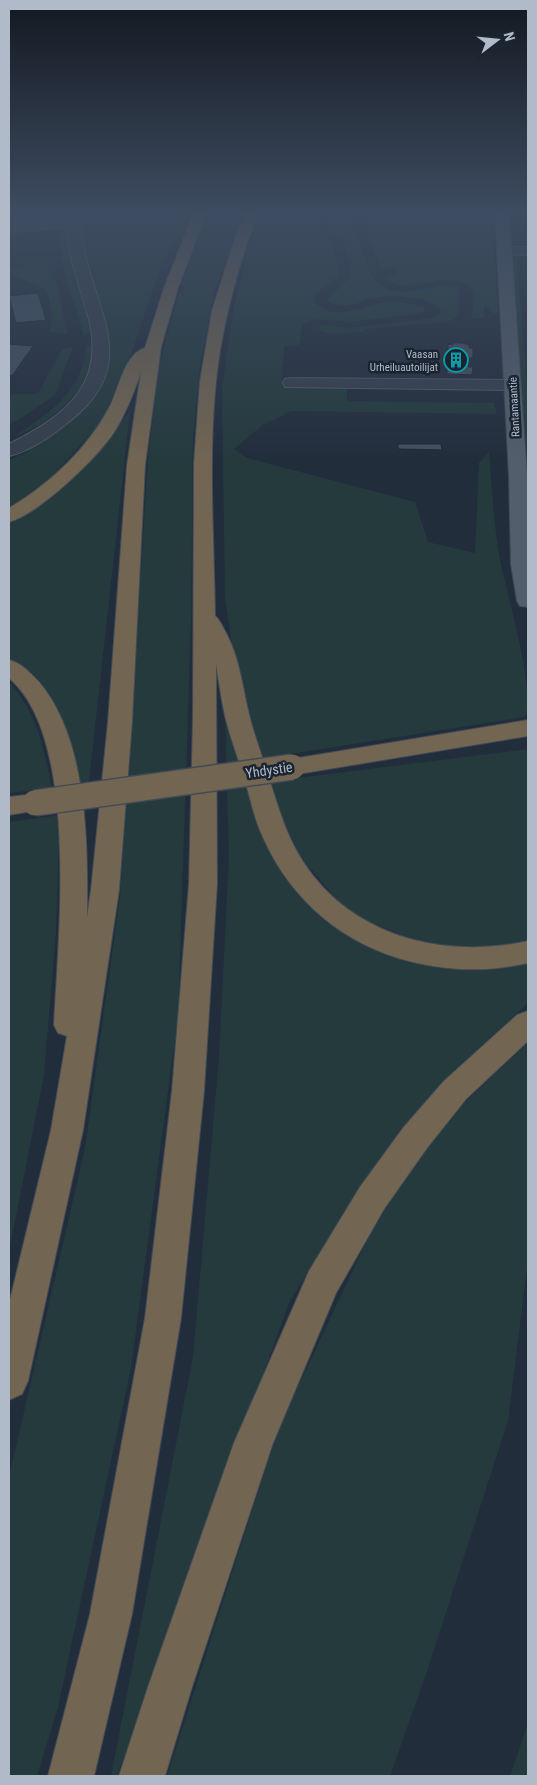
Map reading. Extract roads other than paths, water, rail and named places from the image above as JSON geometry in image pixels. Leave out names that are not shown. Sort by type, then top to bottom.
[{"type":"highway","points":[[9,1381],[67,1130],[104,890],[120,722],[136,465],[153,347],[169,295]]},
{"type":"highway","points":[[71,1776],[111,1614],[163,1318],[188,1092],[203,884],[204,463],[208,381],[220,311],[225,295]]},
{"type":"highway","points":[[9,516],[26,506],[88,453],[107,429],[137,361],[153,347]]},
{"type":"highway","points":[[205,614],[222,648],[237,717],[272,828],[298,875],[321,902],[347,922],[380,942],[414,952],[443,957],[478,959],[511,956],[528,952]]},
{"type":"highway","points":[[9,666],[28,683],[41,703],[55,736],[65,773],[73,826],[67,1130]]},
{"type":"highway","name":"Yhdystie","points":[[9,806],[292,767],[528,728]]},
{"type":"highway","points":[[142,1776],[173,1678],[254,1444],[322,1283],[372,1198],[415,1138],[455,1090],[528,1023]]},
{"type":"main road","name":"Rantamaantie","points":[[507,295],[521,564],[528,601]]},
{"type":"street","points":[[9,450],[57,424],[89,391],[100,364],[102,352],[89,295]]},
{"type":"street","points":[[291,383],[513,385]]},
{"type":"place","name":"Vaasan Urheiluautoilijat","points":[[456,360]]}]
